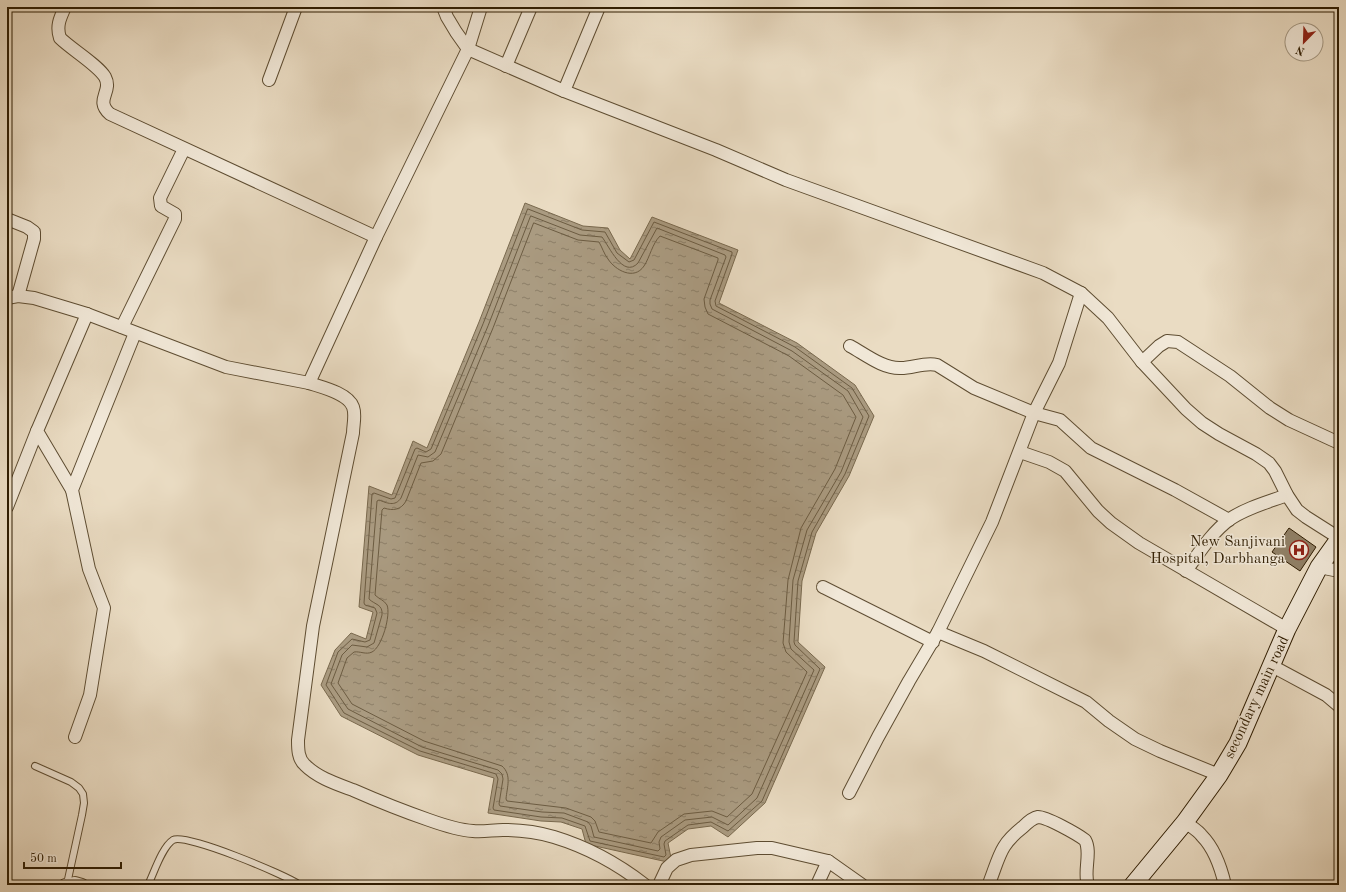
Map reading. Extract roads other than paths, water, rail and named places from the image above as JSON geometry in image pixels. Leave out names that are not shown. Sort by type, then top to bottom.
[{"type":"main road","name":"secondary main road","points":[[1133,885],[1185,822],[1218,775],[1238,743],[1288,629],[1319,567],[1339,539]]},
{"type":"street","points":[[65,7],[59,22],[58,31],[60,38],[99,70],[105,78],[108,86],[103,100],[103,106],[110,114],[376,237]]},
{"type":"street","points":[[269,80],[296,7]]},
{"type":"street","points":[[443,7],[453,27],[468,49],[564,91],[786,180],[1043,273],[1081,293],[1108,318],[1142,362],[1186,410],[1219,434],[1269,462],[1287,495],[1298,510],[1339,539]]},
{"type":"street","points":[[309,383],[376,237],[468,49],[481,7]]},
{"type":"street","points":[[506,66],[531,7]]},
{"type":"street","points":[[564,91],[599,7]]},
{"type":"street","points":[[122,327],[175,219],[175,214],[161,206],[160,198],[184,149]]},
{"type":"street","points":[[7,219],[27,227],[34,232],[34,239],[12,297],[34,298],[87,314],[226,367],[328,388],[348,399],[353,406],[354,416],[352,433],[312,626],[298,740],[299,755],[303,764],[313,772],[328,780],[390,806],[451,827],[474,831],[525,831],[554,837],[609,860],[645,885]]},
{"type":"street","points":[[849,793],[882,730],[936,637],[992,522],[1034,413],[1059,363],[1081,293]]},
{"type":"street","points":[[7,507],[37,431],[87,314]]},
{"type":"street","points":[[72,490],[135,333]]},
{"type":"street","points":[[1142,362],[1167,340],[1178,342],[1230,376],[1270,408],[1288,420],[1339,443]]},
{"type":"street","points":[[850,346],[889,367],[900,368],[931,364],[937,365],[974,388],[1034,413],[1060,420],[1091,448],[1175,490],[1229,520]]},
{"type":"street","points":[[37,431],[72,490],[89,569],[104,608],[90,695],[75,737]]},
{"type":"street","points":[[1020,452],[1049,462],[1065,471],[1098,511],[1111,523],[1139,543],[1288,629]]},
{"type":"street","points":[[1186,571],[1212,536],[1229,520],[1250,509],[1287,495]]},
{"type":"street","points":[[1319,567],[1339,571]]},
{"type":"street","points":[[823,587],[936,637],[984,651],[1086,702],[1109,721],[1135,739],[1218,775]]},
{"type":"street","points":[[1272,666],[1326,695],[1339,706]]},
{"type":"street","points":[[990,881],[1003,847],[1010,837],[1034,818],[1041,818],[1046,819],[1085,840],[1087,847],[1086,879],[1088,885]]},
{"type":"street","points":[[1185,822],[1202,835],[1209,845],[1221,868],[1225,885]]},
{"type":"street","points":[[659,885],[667,868],[676,860],[691,855],[742,849],[772,848],[828,861],[862,885]]},
{"type":"street","points":[[816,885],[828,861]]},
{"type":"street","points":[[66,885],[82,885]]},
{"type":"lane","points":[[35,766],[71,782],[79,788],[83,794],[84,803],[82,815],[66,885]]},
{"type":"lane","points":[[148,885],[162,853],[173,840],[178,838],[202,844],[246,860],[300,885]]},
{"type":"water","points":[[525,203],[583,226],[608,228],[620,250],[630,259],[652,217],[738,250],[719,303],[797,343],[855,385],[874,416],[849,476],[816,533],[802,581],[798,642],[825,667],[765,803],[728,837],[711,826],[688,829],[668,843],[672,863],[586,844],[582,829],[561,822],[541,821],[488,813],[494,778],[418,755],[341,716],[321,685],[335,650],[351,633],[366,639],[373,612],[359,607],[369,486],[392,495],[413,441],[427,448],[479,322]]},
{"type":"place","name":"New Sanjivani Hospital, Darbhanga","points":[[1299,550]]}]
